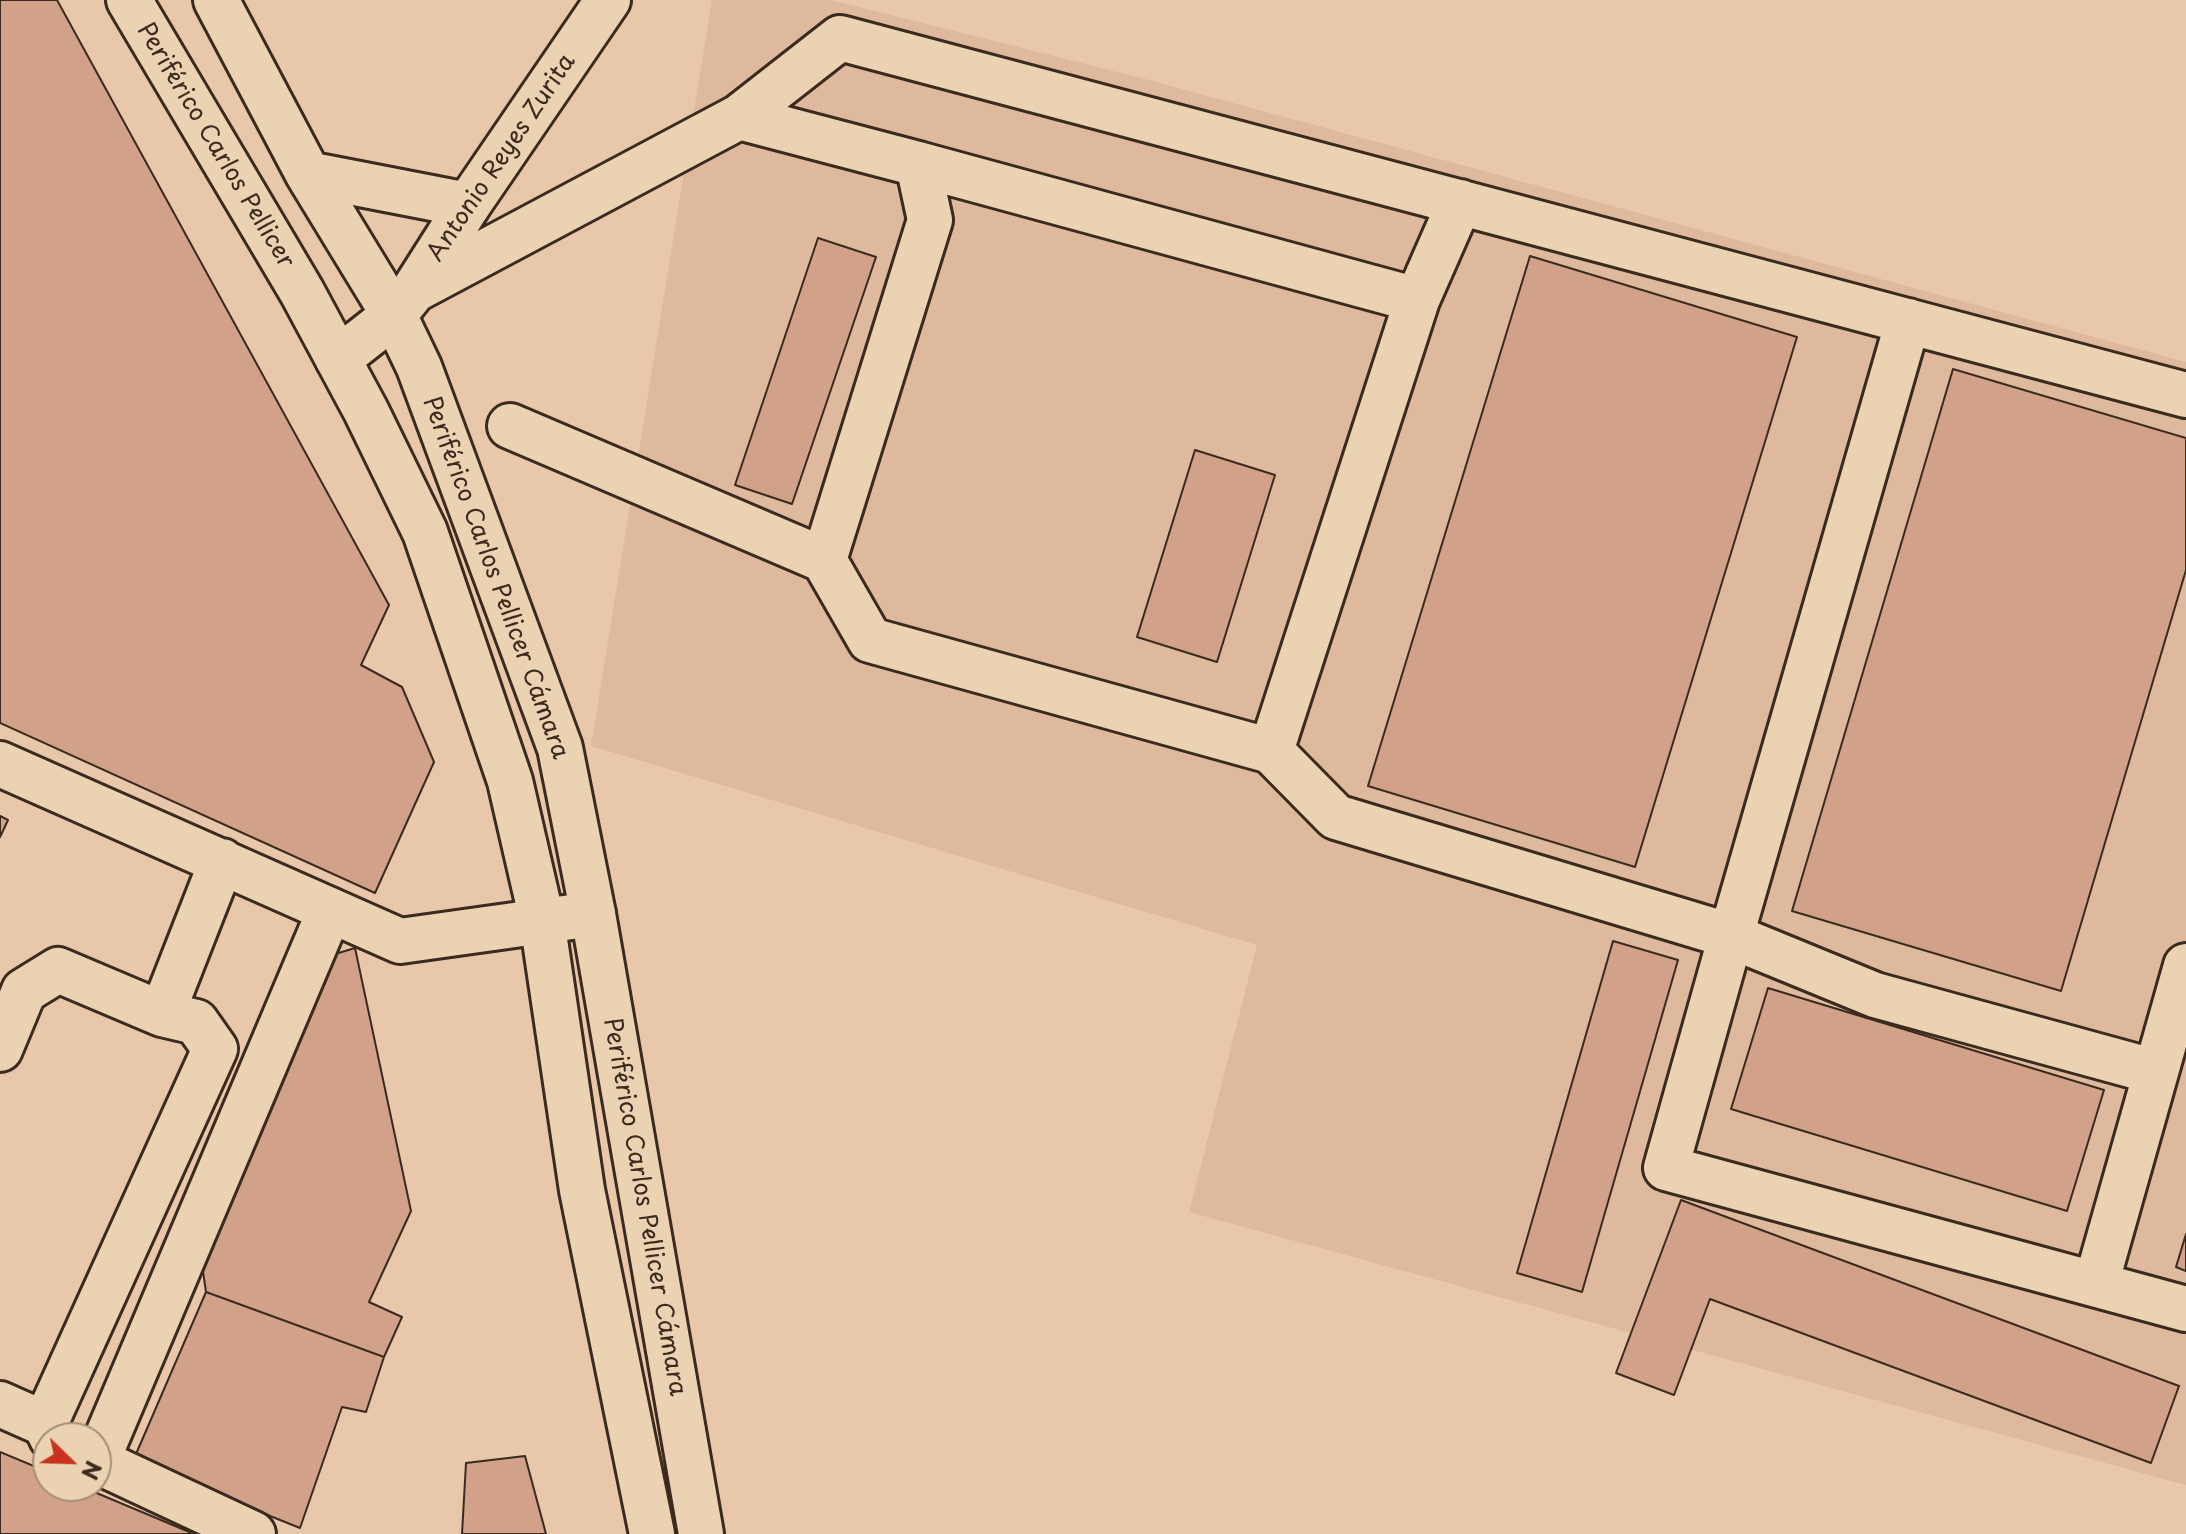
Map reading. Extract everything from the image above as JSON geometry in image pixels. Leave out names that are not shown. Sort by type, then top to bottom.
[{"type":"main road","name":"Periférico Carlos Pellicer","points":[[129,0],[302,292],[338,359]]},
{"type":"main road","name":"Periférico Carlos Pellicer Cámara","points":[[216,0],[308,174],[404,303],[419,367],[560,748],[593,914],[701,1534]]},
{"type":"main road","name":"Antonio Reyes Zurita","points":[[404,303],[608,0]]},
{"type":"main road","points":[[652,1534],[582,1190],[542,920],[510,781],[425,532],[338,359],[404,303],[739,117],[840,38],[2186,395]]},
{"type":"main road","points":[[739,117],[1417,300]]},
{"type":"main road","points":[[824,560],[930,220],[918,164]]},
{"type":"main road","points":[[308,174],[468,205]]},
{"type":"main road","points":[[1271,751],[1417,300],[1460,202]]},
{"type":"main road","points":[[1908,321],[1666,1168],[2186,1309]]},
{"type":"main road","points":[[510,426],[824,560],[870,640],[1271,751],[1336,817],[1731,936],[1875,995],[2156,1072]]},
{"type":"main road","points":[[0,764],[400,941],[593,914]]},
{"type":"main road","points":[[162,1014],[222,861]]},
{"type":"main road","points":[[112,1423],[330,910]]},
{"type":"main road","points":[[2096,1284],[2186,966]]},
{"type":"main road","points":[[0,1049],[24,991],[58,970],[162,1014],[196,1022],[215,1049],[52,1422]]},
{"type":"main road","points":[[0,1404],[32,1422]]},
{"type":"main road","points":[[112,1468],[253,1534]]},
{"type":"shaded area","points":[[712,0],[831,0],[1145,79],[2186,362],[2186,1485],[1189,1212],[1257,945],[591,746]]},
{"type":"building","points":[[0,0],[57,0],[389,605],[361,665],[402,687],[434,762],[375,893],[0,723]]},
{"type":"building","points":[[818,238],[876,257],[792,504],[735,485]]},
{"type":"building","points":[[1530,256],[1797,337],[1635,867],[1368,786]]},
{"type":"building","points":[[1953,369],[2186,438],[2186,570],[2061,991],[1792,911]]},
{"type":"building","points":[[1195,450],[1275,475],[1217,662],[1137,637]]},
{"type":"building","points":[[0,816],[8,820],[0,837]]},
{"type":"building","points":[[1613,941],[1678,960],[1582,1292],[1517,1273]]},
{"type":"building","points":[[355,948],[411,1211],[369,1302],[402,1317],[384,1357],[206,1292],[198,1237],[322,958]]},
{"type":"building","points":[[1768,988],[2104,1090],[2067,1211],[1731,1109]]},
{"type":"building","points":[[1681,1200],[2179,1386],[2151,1463],[1710,1299],[1674,1395],[1616,1373]]},
{"type":"building","points":[[2186,1234],[2186,1271],[2176,1267]]},
{"type":"building","points":[[206,1292],[384,1357],[366,1412],[342,1407],[300,1528],[133,1461]]},
{"type":"building","points":[[0,1452],[32,1465],[32,1502],[112,1502],[112,1499],[194,1534],[0,1534]]},
{"type":"building","points":[[525,1456],[546,1534],[462,1534],[466,1463]]}]
